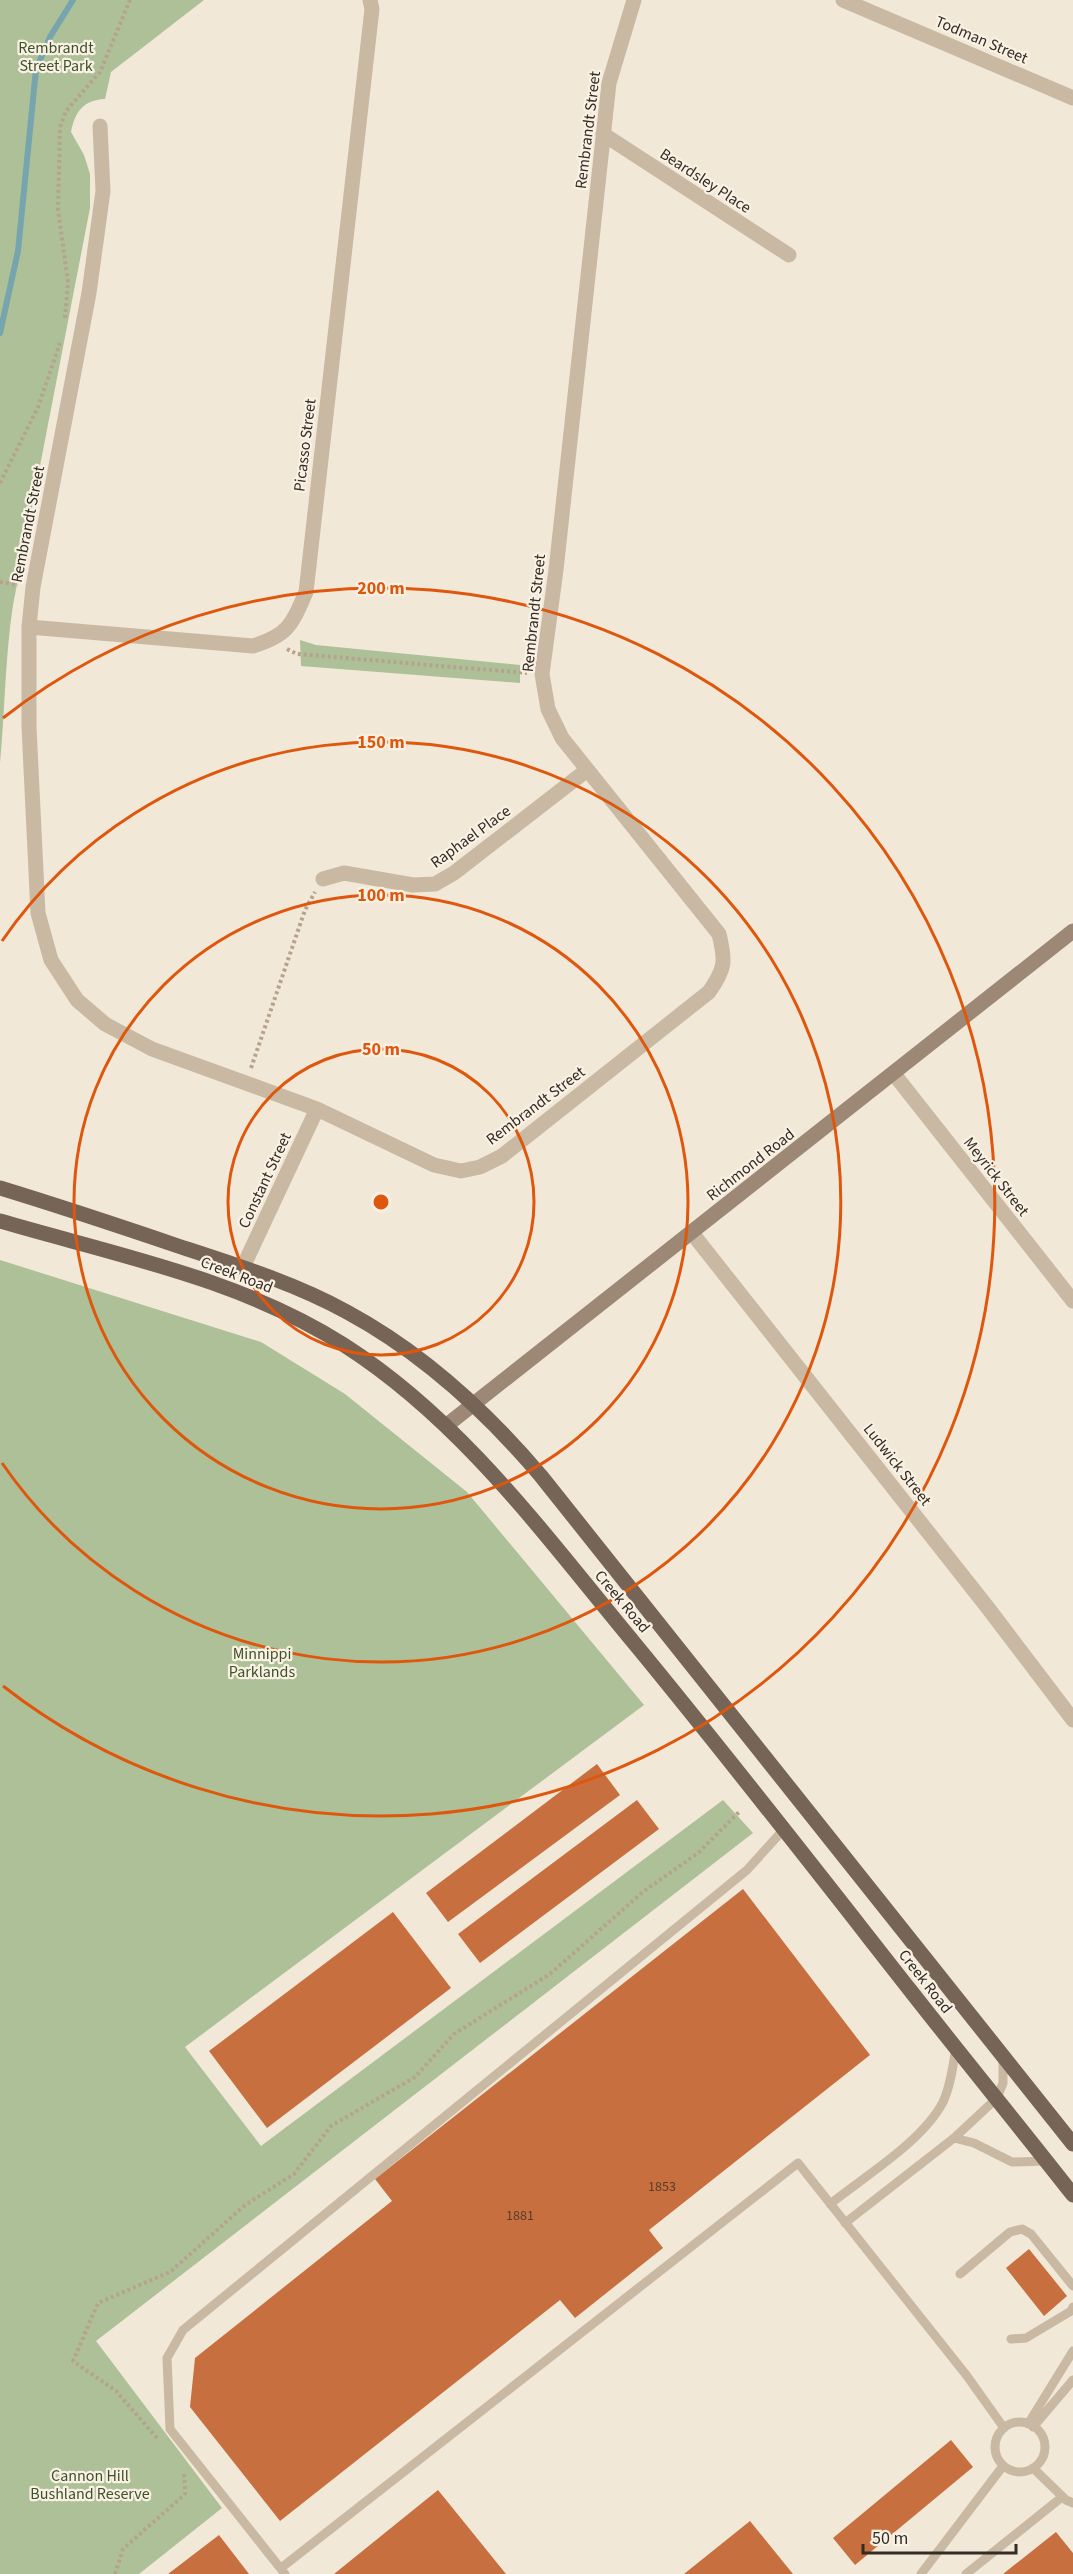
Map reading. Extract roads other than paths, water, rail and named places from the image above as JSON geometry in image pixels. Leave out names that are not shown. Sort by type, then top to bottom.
[{"type":"main road","name":"Richmond Road","points":[[447,1425],[1073,931]]},
{"type":"main road","name":"Creek Road","points":[[0,1188],[243,1267],[314,1295],[367,1323],[428,1365],[474,1403],[541,1476],[1073,2144]]},
{"type":"main road","name":"Creek Road","points":[[0,1221],[198,1278],[272,1307],[342,1343],[376,1366],[447,1425],[515,1498],[711,1736],[1073,2195]]},
{"type":"street","name":"Picasso Street","points":[[29,627],[253,646],[272,640],[292,624],[306,592],[372,9],[370,0]]},
{"type":"street","name":"Rembrandt Street","points":[[100,126],[103,191],[89,293],[33,587],[29,627],[29,727],[38,912],[51,960],[77,1000],[105,1024],[152,1049],[317,1109],[434,1165],[460,1171],[480,1167],[502,1156],[709,992],[723,973],[724,954],[719,934],[562,738],[548,709],[542,674],[556,570],[609,83],[634,0]]},
{"type":"street","name":"Todman Street","points":[[843,0],[1073,98]]},
{"type":"street","name":"Beardsley Place","points":[[603,134],[789,255]]},
{"type":"street","name":"Raphael Place","points":[[323,879],[344,873],[413,885],[435,884],[454,873],[587,770]]},
{"type":"street","name":"Meyrick Street","points":[[894,1074],[1073,1301]]},
{"type":"street","name":"Constant Street","points":[[243,1267],[317,1109]]},
{"type":"street","name":"Ludwick Street","points":[[692,1233],[988,1608],[1073,1720]]},
{"type":"lane","points":[[784,1828],[747,1870],[183,2330],[167,2358],[170,2429],[283,2571],[798,2163],[967,2376],[1004,2428]]},
{"type":"lane","points":[[830,2204],[925,2129],[943,2101],[949,2085],[956,2047]]},
{"type":"lane","points":[[845,2223],[954,2138],[997,2098],[1002,2083],[1003,2056]]},
{"type":"lane","points":[[954,2138],[974,2143],[1012,2162],[1046,2161]]},
{"type":"lane","points":[[960,2274],[1010,2232],[1022,2229],[1031,2234],[1073,2286]]},
{"type":"lane","points":[[1011,2339],[1026,2338],[1071,2311],[1073,2307]]},
{"type":"lane","points":[[1031,2425],[1073,2351]]},
{"type":"lane","points":[[1031,2425],[1073,2380]]},
{"type":"lane","points":[[1020,2422],[1031,2425],[1040,2432],[1045,2446],[1040,2462],[1033,2468],[1019,2472],[1003,2466],[995,2450],[998,2436],[1004,2428],[1020,2422]]},
{"type":"lane","points":[[921,2574],[1003,2466]]},
{"type":"lane","points":[[1033,2468],[1062,2497],[1073,2503]]},
{"type":"lane","points":[[966,2574],[1062,2497]]},
{"type":"waterway","points":[[0,333],[18,251],[36,69],[50,37],[73,0]]},
{"type":"park label","name":"Rembrandt Street Park","points":[[56,56]]},
{"type":"park label","name":"Minnippi Parklands","points":[[262,1662]]},
{"type":"park label","name":"Cannon Hill Bushland Reserve","points":[[90,2484]]}]
